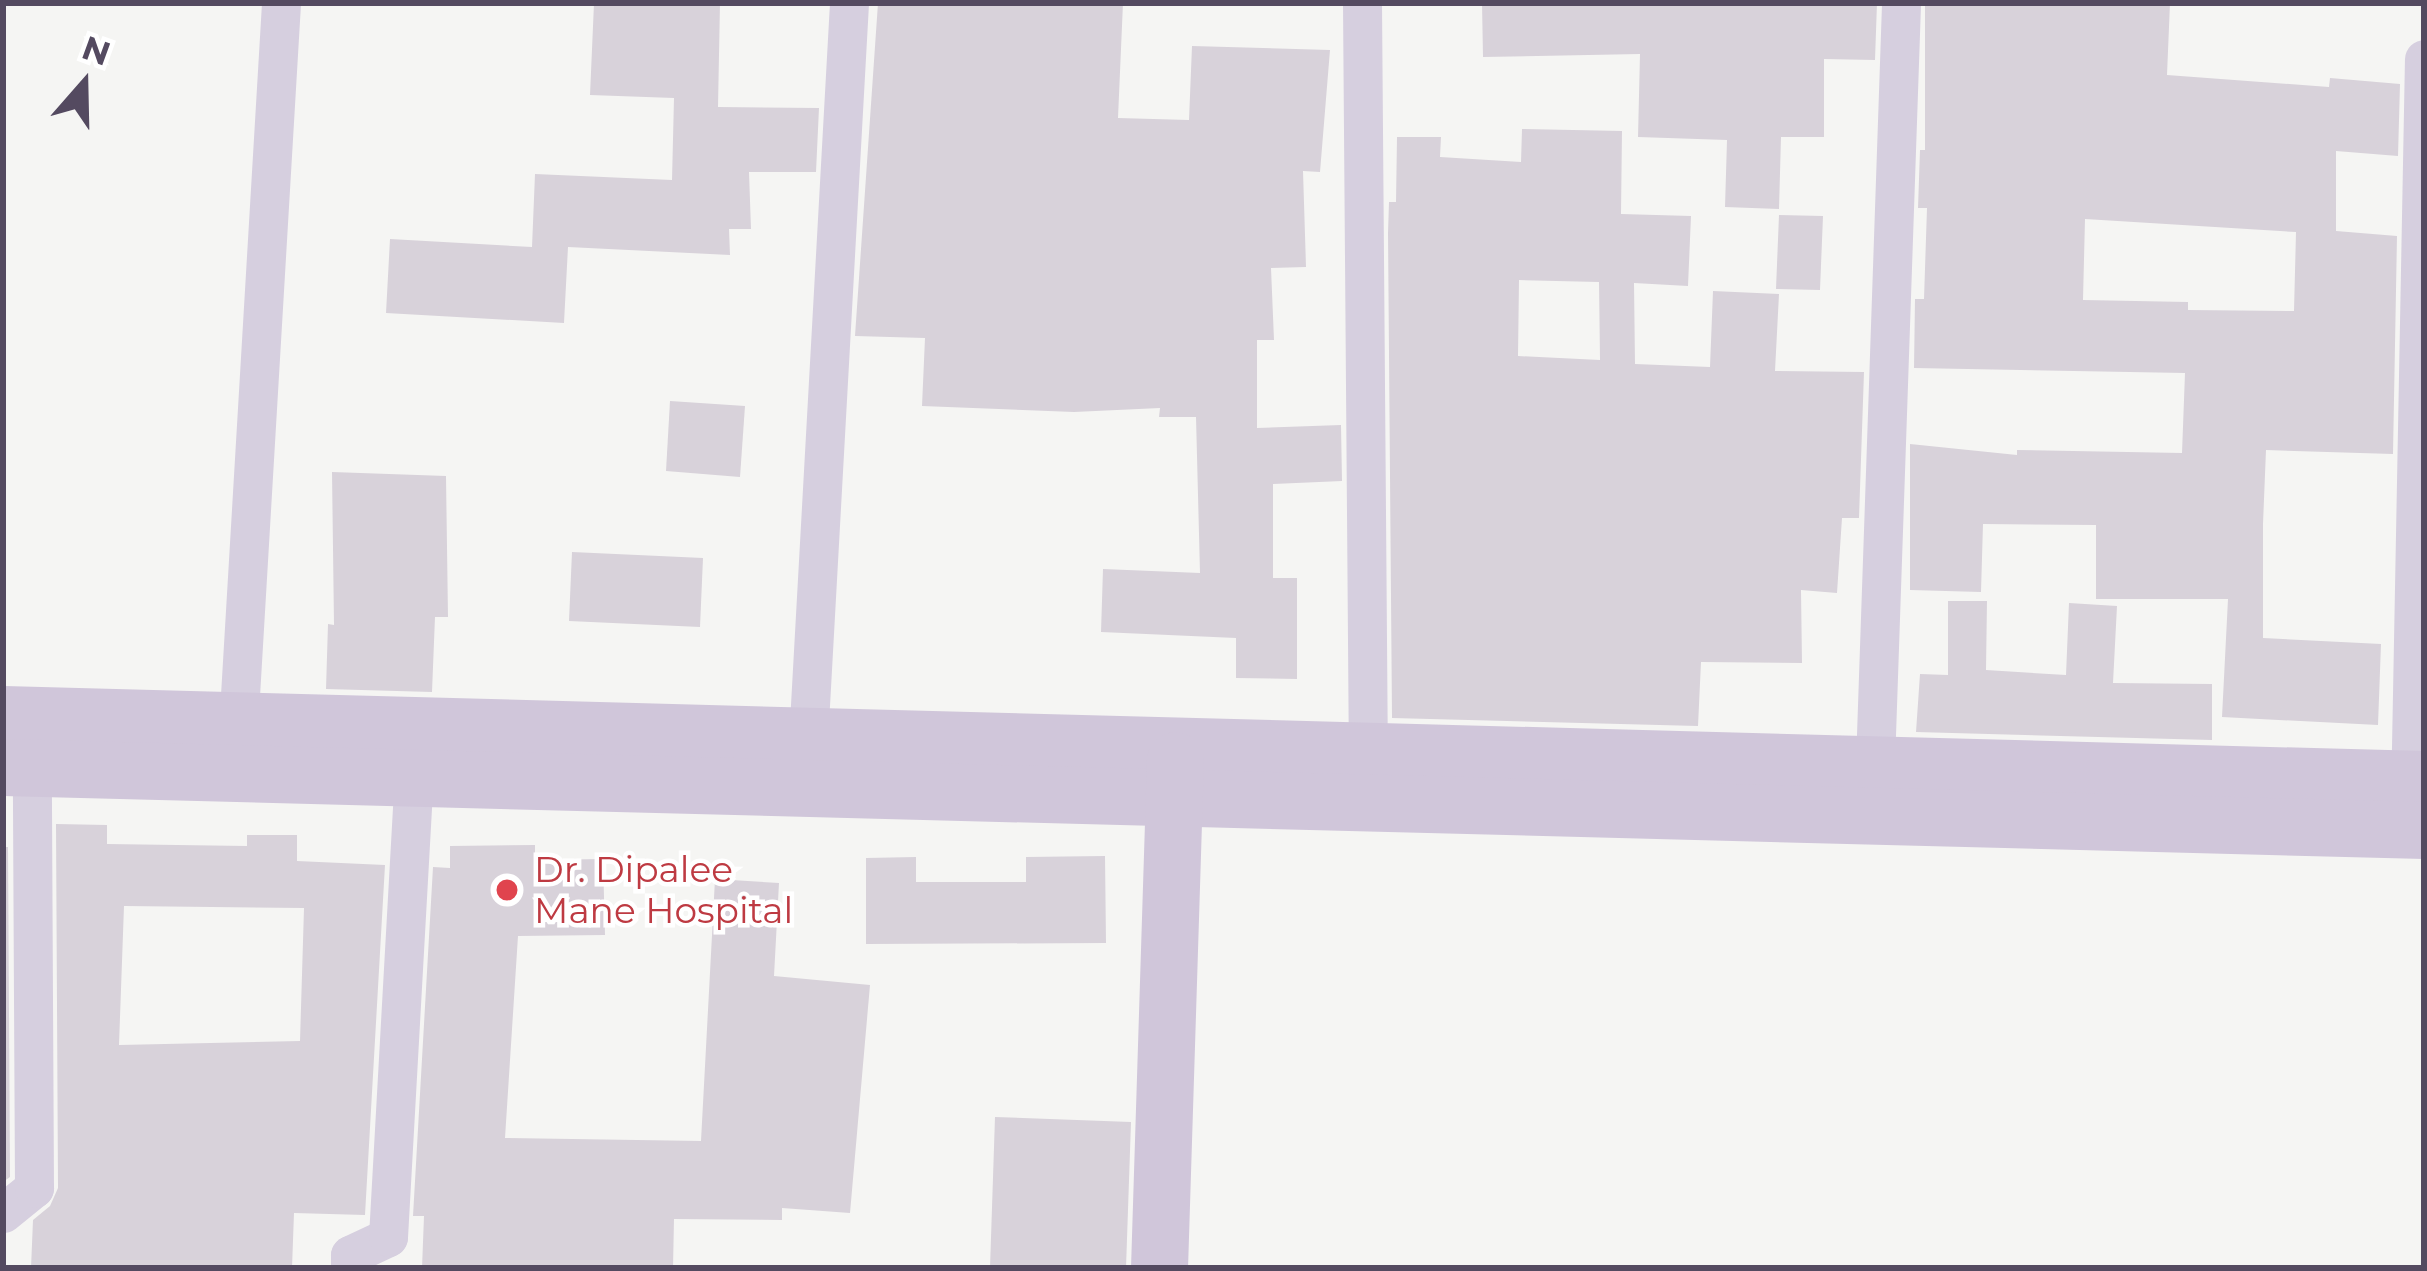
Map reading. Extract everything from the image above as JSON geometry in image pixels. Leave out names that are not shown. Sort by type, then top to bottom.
[{"type":"street","points":[[237,747],[281,3]]},
{"type":"street","points":[[807,762],[849,3]]},
{"type":"street","points":[[1362,3],[1368,778]]},
{"type":"street","points":[[1875,764],[1900,3]]},
{"type":"street","points":[[2417,804],[2424,59]]},
{"type":"street","points":[[3,714],[414,777],[807,762]]},
{"type":"street","points":[[3,1214],[34,1188],[17,767],[237,747],[2417,804]]},
{"type":"street","points":[[1368,778],[1875,764],[2417,804]]},
{"type":"street","points":[[1160,1268],[1191,774]]},
{"type":"street","points":[[1191,774],[1197,1268]]},
{"type":"street","points":[[350,1268],[350,1255],[388,1237],[414,777]]},
{"type":"building","points":[[594,3],[720,3],[718,107],[819,108],[816,172],[749,172],[751,229],[729,229],[730,255],[568,247],[564,323],[386,313],[390,239],[532,247],[535,174],[672,180],[674,98],[590,95]]},
{"type":"building","points":[[878,3],[1123,3],[1118,118],[1189,120],[1192,46],[1330,50],[1320,172],[1303,171],[1306,267],[1271,268],[1274,340],[1257,340],[1257,428],[1341,425],[1342,481],[1273,484],[1273,578],[1297,578],[1297,679],[1236,678],[1236,638],[1101,632],[1103,569],[1200,573],[1196,417],[1159,417],[1160,408],[1074,412],[922,406],[925,338],[855,336]]},
{"type":"building","points":[[1482,3],[1877,3],[1875,60],[1824,59],[1824,137],[1781,137],[1779,209],[1725,207],[1727,140],[1638,137],[1640,54],[1483,57]]},
{"type":"building","points":[[1925,3],[2170,3],[2167,75],[2329,87],[2330,78],[2400,84],[2398,156],[2336,151],[2336,231],[2397,236],[2393,454],[2266,450],[2263,524],[2263,638],[2381,644],[2378,725],[2222,717],[2228,599],[2096,599],[2096,525],[1983,524],[1981,592],[1910,590],[1910,444],[2017,455],[2017,450],[2182,453],[2185,373],[1914,368],[1915,299],[1924,299],[1927,208],[1918,208],[1920,150],[1925,150]],"holes":[[[2085,219],[2296,232],[2294,311],[2188,310],[2188,302],[2083,300]]]},
{"type":"building","points":[[1522,129],[1622,131],[1621,214],[1691,216],[1688,286],[1634,283],[1635,364],[1710,367],[1713,291],[1779,294],[1775,371],[1864,372],[1859,518],[1842,518],[1837,593],[1801,590],[1802,663],[1701,662],[1698,726],[1392,718],[1388,233],[1389,202],[1396,202],[1397,137],[1441,137],[1440,157],[1521,162]],"holes":[[[1519,280],[1599,282],[1600,360],[1518,356]]]},
{"type":"building","points":[[1779,215],[1823,216],[1820,290],[1776,289]]},
{"type":"building","points":[[670,401],[745,406],[740,477],[666,471]]},
{"type":"building","points":[[332,472],[446,476],[448,617],[435,617],[432,692],[326,689],[328,624],[334,625]]},
{"type":"building","points":[[572,552],[703,558],[700,627],[569,621]]},
{"type":"building","points":[[1948,601],[1987,601],[1986,670],[2066,675],[2069,603],[2117,606],[2113,683],[2212,684],[2212,740],[1916,732],[1920,674],[1948,675]]},
{"type":"building","points":[[56,824],[107,825],[107,844],[247,846],[247,835],[297,835],[297,861],[385,865],[365,1215],[294,1213],[292,1268],[31,1268],[33,1220],[50,1206],[58,1188]],"holes":[[[124,906],[304,908],[300,1041],[119,1045]]]},
{"type":"building","points":[[535,845],[535,860],[603,859],[605,935],[518,936],[505,1138],[701,1141],[715,879],[779,883],[774,976],[870,985],[850,1213],[782,1208],[782,1220],[674,1219],[673,1268],[422,1268],[424,1216],[413,1216],[433,867],[450,868],[450,846]]},
{"type":"building","points":[[3,847],[8,847],[10,1177],[3,1182]]},
{"type":"building","points":[[1105,856],[1106,943],[866,944],[866,858],[916,857],[916,882],[1026,882],[1026,857]]},
{"type":"building","points":[[995,1117],[1131,1122],[1126,1268],[990,1268]]},
{"type":"place","name":"Dr. Dipalee Mane Hospital","points":[[507,890]]}]
